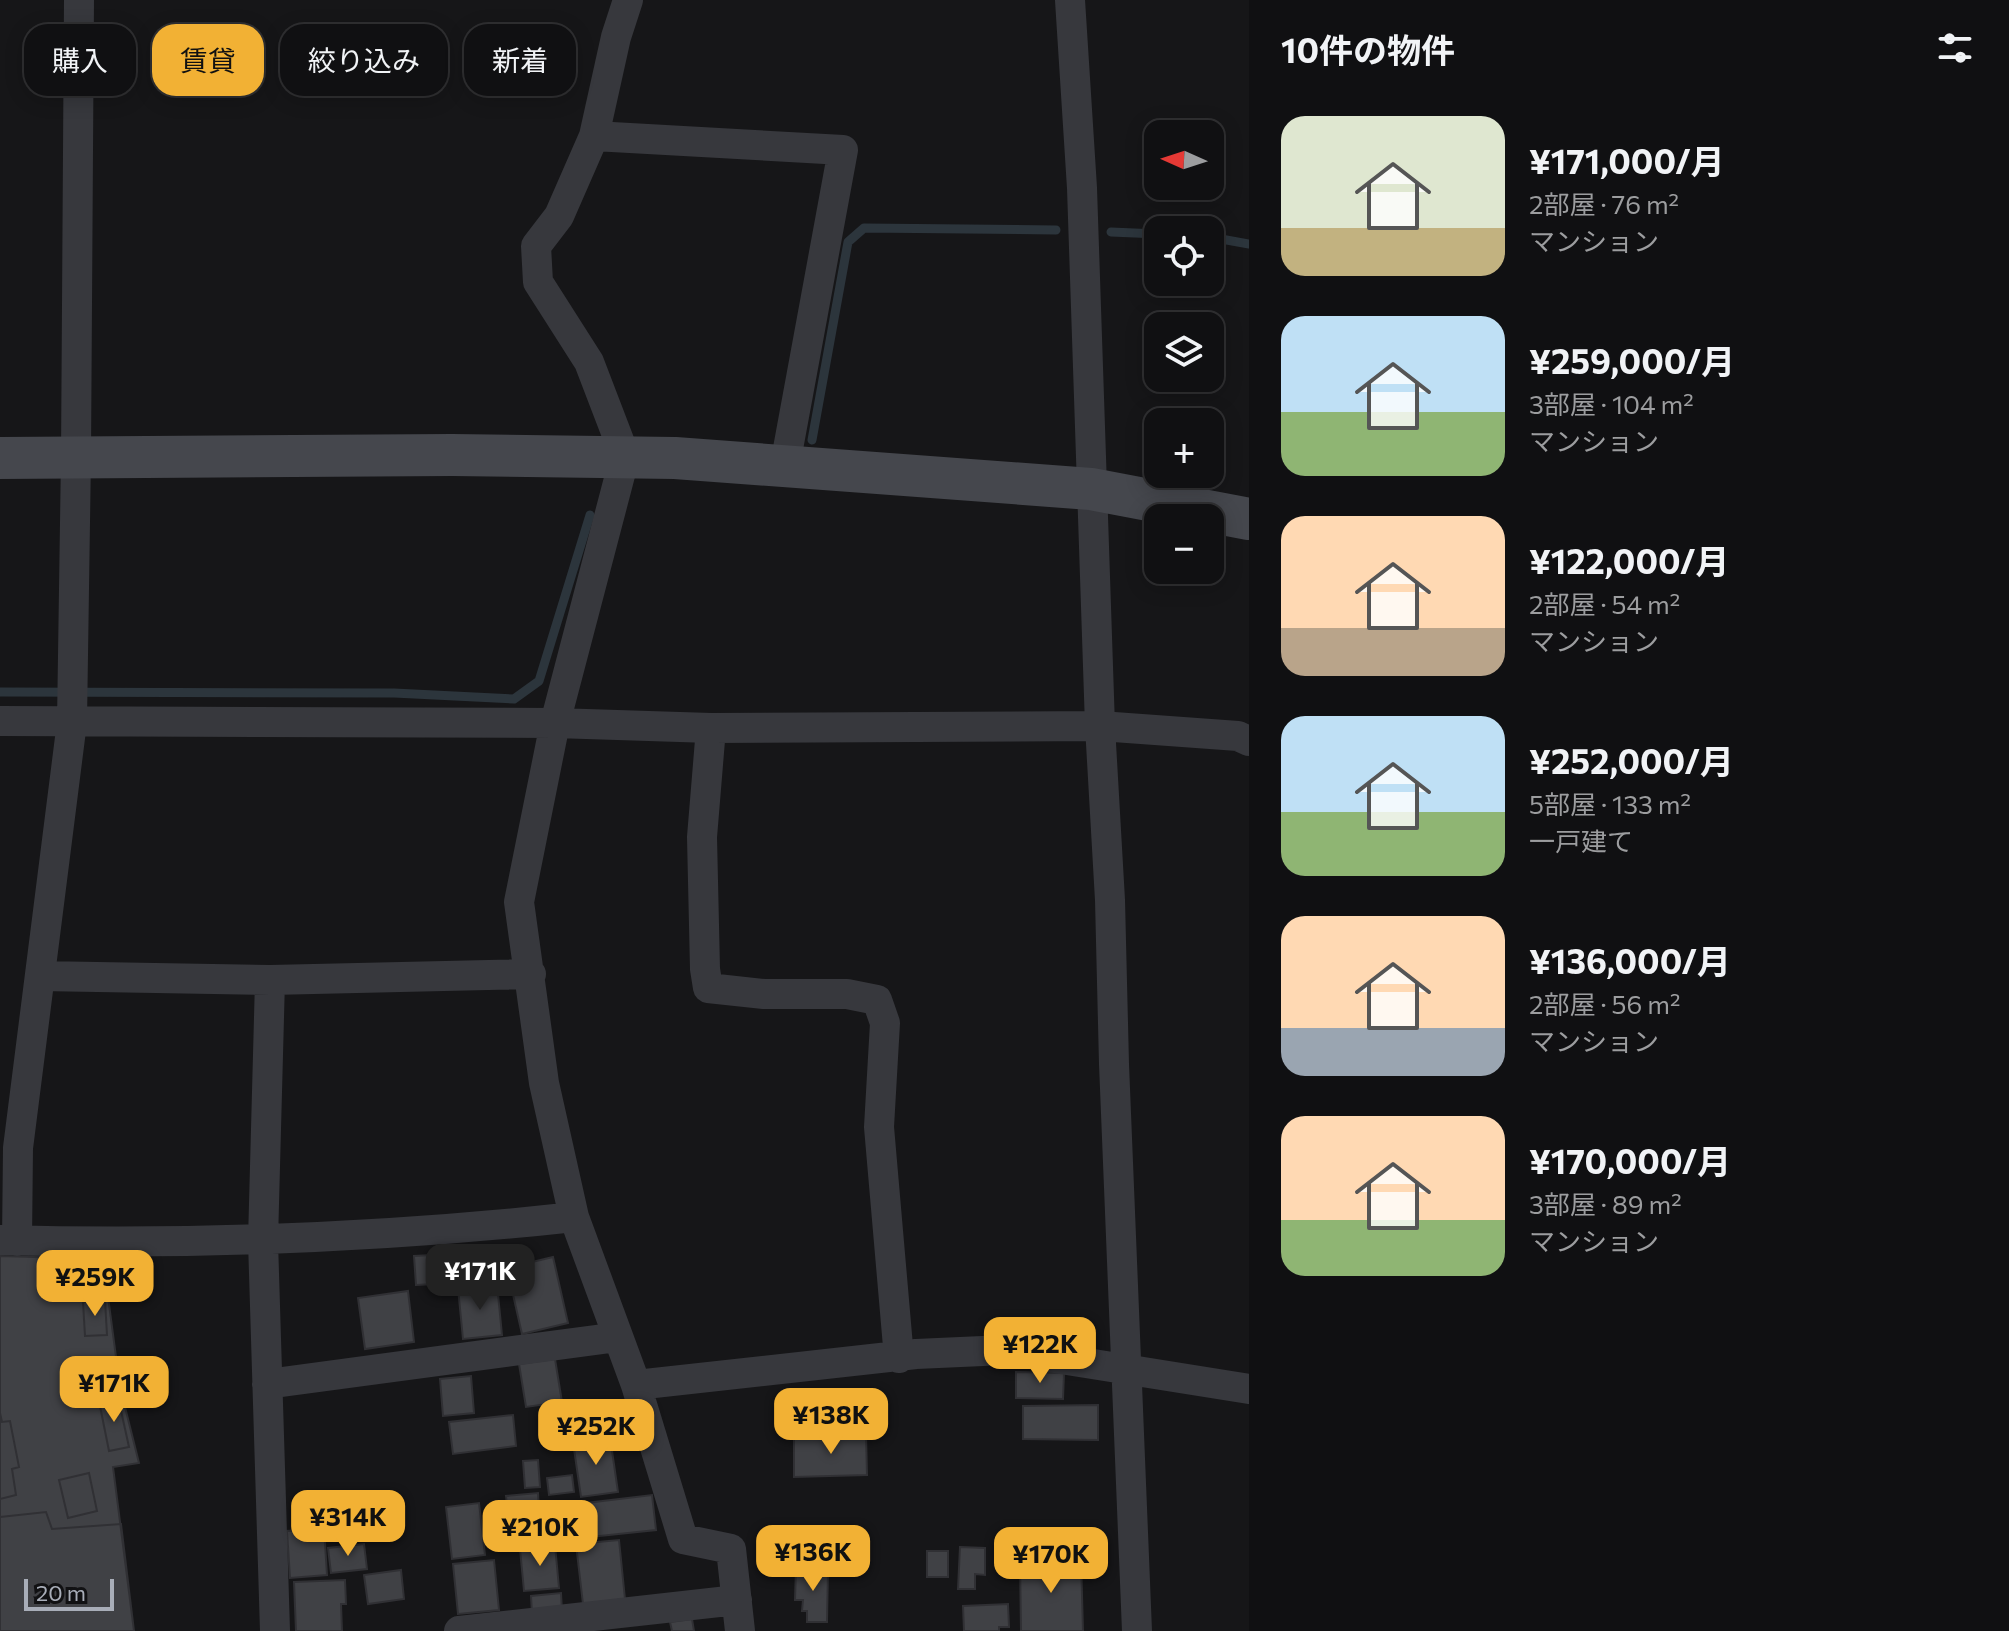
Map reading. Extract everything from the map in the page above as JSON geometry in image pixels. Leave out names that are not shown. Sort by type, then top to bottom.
[{"type":"street","points":[[79,0],[72,701],[8,1241],[263,1241],[574,1217]]},
{"type":"street","points":[[628,0],[616,37],[594,136],[559,216],[536,246],[538,282],[589,362],[625,456],[555,723],[519,902],[544,1083],[574,1217],[636,1385],[683,1539],[731,1549],[740,1631]]},
{"type":"street","points":[[1070,0],[1082,188],[1100,726],[1110,900],[1137,1631]]},
{"type":"street","points":[[594,136],[843,150],[785,465]]},
{"type":"street","points":[[0,458],[625,456],[1091,489],[1249,519]]},
{"type":"street","points":[[0,721],[72,701],[711,728],[1100,726],[1238,736],[1249,741]]},
{"type":"street","points":[[711,728],[702,837],[708,988],[764,994],[802,992],[862,997],[877,1000],[885,1023],[879,1127],[899,1358]]},
{"type":"street","points":[[40,976],[270,980],[531,974]]},
{"type":"street","points":[[270,980],[263,1241],[275,1631]]},
{"type":"street","points":[[267,1384],[618,1337]]},
{"type":"street","points":[[636,1385],[916,1354],[1005,1350],[1249,1389]]},
{"type":"street","points":[[459,1631],[737,1600]]},
{"type":"building","points":[[432,1255],[435,1284],[416,1285],[414,1256]]},
{"type":"building","points":[[0,1256],[103,1259],[120,1387],[139,1463],[113,1467],[134,1631],[0,1631]]},
{"type":"building","points":[[553,1257],[568,1323],[522,1334],[507,1268]]},
{"type":"building","points":[[42,1262],[86,1264],[84,1292],[40,1289]]},
{"type":"building","points":[[497,1284],[502,1335],[463,1339],[458,1288]]},
{"type":"building","points":[[408,1291],[414,1342],[365,1349],[358,1298]]},
{"type":"building","points":[[105,1300],[107,1335],[85,1336],[83,1302]]},
{"type":"building","points":[[108,1359],[114,1387],[87,1393],[81,1365]]},
{"type":"building","points":[[555,1359],[562,1402],[526,1407],[519,1364]]},
{"type":"building","points":[[1016,1372],[1064,1373],[1063,1399],[1016,1398]]},
{"type":"building","points":[[471,1376],[474,1413],[443,1416],[440,1379]]},
{"type":"building","points":[[118,1397],[129,1447],[109,1451],[99,1401]]},
{"type":"building","points":[[596,1401],[599,1425],[575,1428],[572,1404]]},
{"type":"building","points":[[1098,1405],[1098,1440],[1023,1439],[1023,1406]]},
{"type":"building","points":[[0,1413],[2,1422],[10,1421],[19,1467],[12,1469],[16,1495],[0,1499]]},
{"type":"building","points":[[513,1415],[516,1446],[453,1454],[449,1422]]},
{"type":"building","points":[[866,1434],[867,1475],[794,1477],[794,1438]]},
{"type":"building","points":[[610,1437],[618,1492],[581,1497],[573,1442]]},
{"type":"building","points":[[538,1460],[540,1487],[525,1488],[523,1461]]},
{"type":"building","points":[[89,1473],[97,1511],[68,1518],[59,1480]]},
{"type":"building","points":[[572,1475],[574,1492],[549,1495],[547,1478]]},
{"type":"building","points":[[538,1493],[539,1511],[557,1510],[559,1540],[511,1544],[506,1496]]},
{"type":"building","points":[[652,1495],[656,1530],[581,1538],[578,1504]]},
{"type":"building","points":[[479,1503],[485,1555],[452,1559],[446,1507]]},
{"type":"building","points":[[46,1512],[52,1529],[121,1524],[134,1631],[0,1631],[0,1517]]},
{"type":"building","points":[[364,1515],[367,1540],[345,1543],[341,1518]]},
{"type":"building","points":[[324,1528],[327,1575],[290,1578],[287,1531]]},
{"type":"building","points":[[619,1540],[625,1599],[583,1604],[576,1544]]},
{"type":"building","points":[[364,1544],[367,1569],[331,1573],[328,1548]]},
{"type":"building","points":[[555,1545],[559,1588],[524,1591],[520,1549]]},
{"type":"building","points":[[960,1547],[985,1548],[985,1575],[975,1574],[975,1589],[958,1589]]},
{"type":"building","points":[[927,1551],[948,1551],[948,1577],[927,1577]]},
{"type":"building","points":[[1081,1559],[1083,1631],[1021,1631],[1020,1560]]},
{"type":"building","points":[[494,1560],[499,1610],[458,1614],[453,1564]]},
{"type":"building","points":[[796,1568],[828,1569],[827,1622],[807,1622],[807,1611],[802,1611],[803,1600],[795,1600]]},
{"type":"building","points":[[401,1570],[404,1599],[368,1604],[364,1575]]},
{"type":"building","points":[[345,1580],[346,1604],[341,1604],[342,1631],[296,1631],[294,1582]]},
{"type":"building","points":[[561,1593],[562,1611],[532,1614],[531,1596]]},
{"type":"building","points":[[1008,1604],[1009,1627],[999,1627],[999,1631],[964,1631],[963,1606]]},
{"type":"building","points":[[692,1619],[694,1631],[672,1631],[670,1622]]},
{"type":"waterway","points":[[812,440],[848,242],[864,228],[1056,230]]},
{"type":"waterway","points":[[1111,232],[1144,233]]},
{"type":"waterway","points":[[1224,240],[1249,244]]},
{"type":"waterway","points":[[0,692],[394,693],[514,699],[539,681],[590,515]]}]
